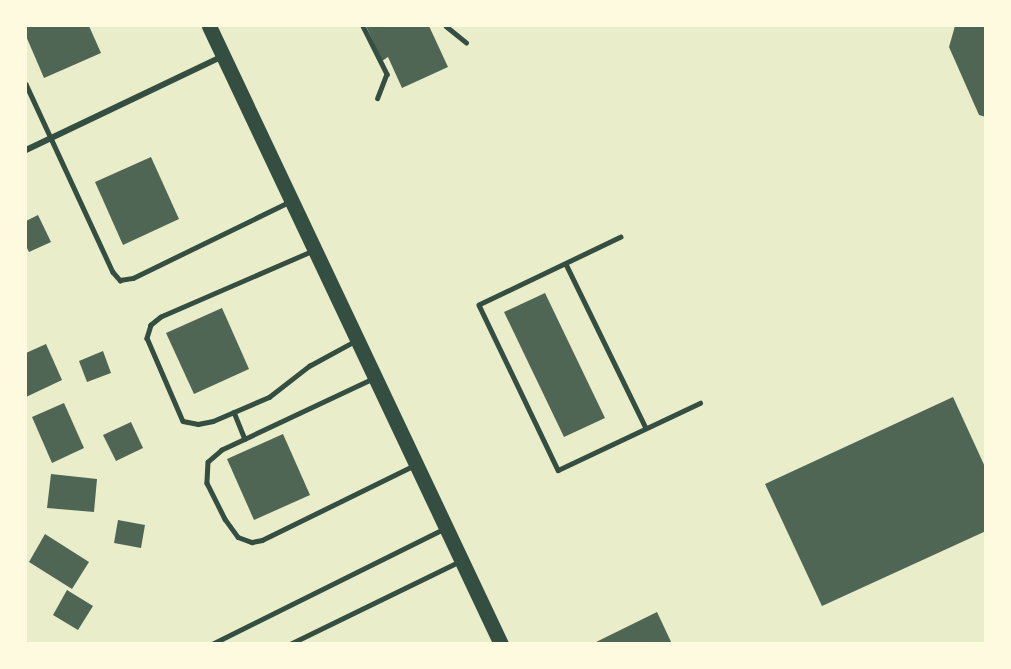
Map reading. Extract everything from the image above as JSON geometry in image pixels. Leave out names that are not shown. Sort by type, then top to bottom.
[{"type":"main road","points":[[209,26],[501,644]]},
{"type":"street","points":[[26,150],[223,56]]},
{"type":"lane","points":[[363,26],[387,74],[378,98]]},
{"type":"lane","points":[[446,26],[466,42]]},
{"type":"lane","points":[[26,84],[113,272],[120,280],[134,278],[292,201]]},
{"type":"lane","points":[[621,237],[479,305],[558,470],[700,403]]},
{"type":"lane","points":[[315,250],[161,318],[151,325],[147,338],[183,421],[198,424],[269,397],[309,366],[357,340]]},
{"type":"lane","points":[[566,264],[646,428]]},
{"type":"lane","points":[[376,378],[222,450],[208,462],[207,483],[225,519],[238,537],[252,542],[262,540],[416,464]]},
{"type":"lane","points":[[234,412],[245,439]]},
{"type":"lane","points":[[212,644],[447,528]]},
{"type":"lane","points":[[290,644],[462,560]]},
{"type":"building","points":[[26,26],[89,26],[101,53],[44,78],[26,36]]},
{"type":"building","points":[[366,26],[429,26],[448,67],[402,88],[388,57],[382,61]]},
{"type":"building","points":[[955,26],[986,26],[986,117],[979,115],[949,47]]},
{"type":"building","points":[[151,157],[179,219],[123,245],[95,182]]},
{"type":"building","points":[[38,215],[51,242],[29,252],[26,246],[26,221]]},
{"type":"building","points":[[545,293],[605,418],[564,437],[504,312]]},
{"type":"building","points":[[222,308],[249,369],[194,394],[166,333]]},
{"type":"building","points":[[46,344],[62,380],[26,397],[26,353]]},
{"type":"building","points":[[103,351],[111,373],[87,382],[79,361]]},
{"type":"building","points":[[953,397],[986,469],[986,531],[822,606],[765,484]]},
{"type":"building","points":[[64,403],[84,448],[52,463],[32,417]]},
{"type":"building","points":[[131,422],[143,448],[116,461],[103,435]]},
{"type":"building","points":[[283,434],[310,495],[254,520],[227,459]]},
{"type":"building","points":[[51,474],[97,479],[94,512],[47,508]]},
{"type":"building","points":[[118,520],[145,525],[141,548],[114,543]]},
{"type":"building","points":[[45,534],[89,562],[72,589],[29,562]]},
{"type":"building","points":[[67,590],[93,606],[78,630],[53,615]]},
{"type":"building","points":[[657,612],[672,644],[592,644]]}]
